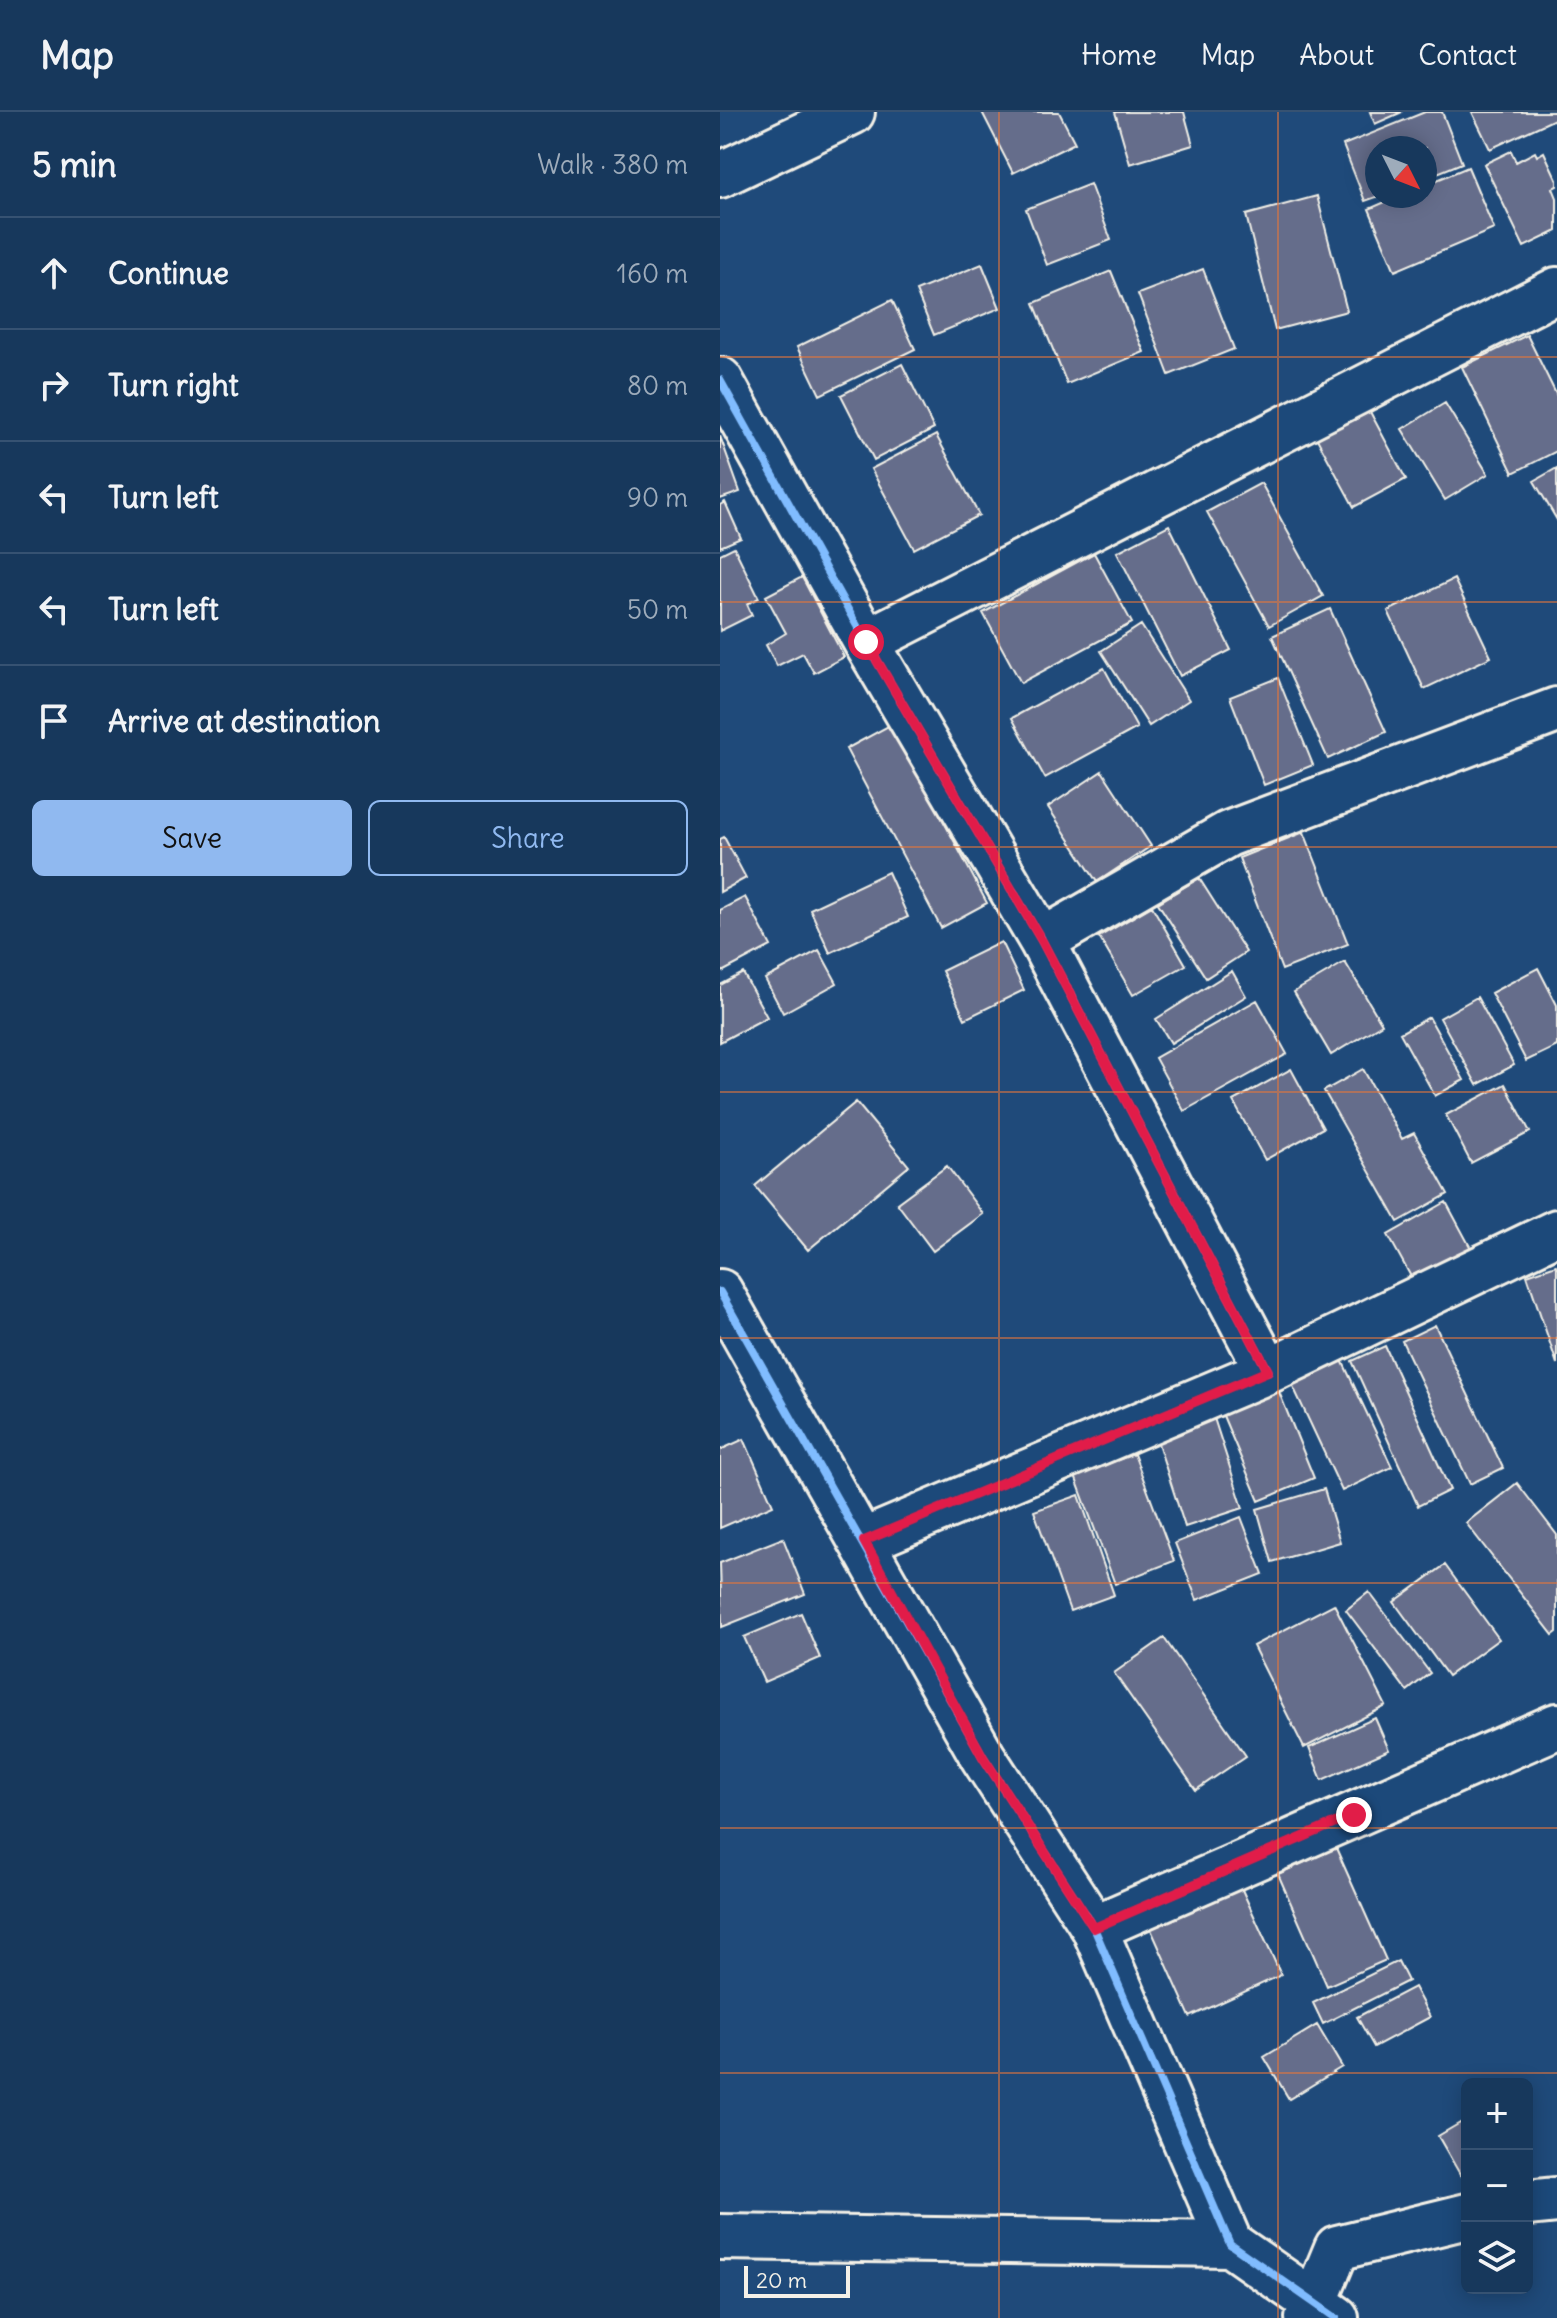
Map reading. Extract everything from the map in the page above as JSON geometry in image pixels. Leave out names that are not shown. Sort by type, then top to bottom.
[{"type":"street","points":[[720,175],[852,112]]},
{"type":"street","points":[[866,642],[1557,290]]},
{"type":"street","points":[[720,380],[866,642],[1042,941],[1268,1371]]},
{"type":"street","points":[[1042,941],[1228,834],[1557,710]]},
{"type":"street","points":[[864,1541],[1268,1371],[1557,1232]]},
{"type":"street","points":[[720,1292],[864,1541],[983,1757],[1094,1928],[1230,2244],[1319,2313],[1337,2248],[1461,2217]]},
{"type":"street","points":[[1094,1928],[1557,1726]]},
{"type":"street","points":[[1533,2202],[1557,2200]]},
{"type":"street","points":[[720,2237],[1230,2244]]},
{"type":"building","points":[[982,112],[1059,112],[1075,143],[1013,173]]},
{"type":"building","points":[[1115,112],[1184,112],[1193,145],[1130,164]]},
{"type":"building","points":[[1370,112],[1402,112],[1375,124]]},
{"type":"building","points":[[1425,112],[1442,112],[1462,163],[1437,173],[1437,136],[1365,136]]},
{"type":"building","points":[[1472,112],[1557,112],[1557,118],[1490,149]]},
{"type":"building","points":[[1365,136],[1365,201],[1343,145]]},
{"type":"building","points":[[1511,151],[1516,162],[1535,152],[1537,156],[1544,152],[1557,180],[1557,186],[1553,188],[1557,198],[1557,231],[1524,247],[1484,164]]},
{"type":"building","points":[[1468,167],[1494,229],[1395,271],[1369,209],[1437,208],[1437,180]]},
{"type":"building","points":[[1090,184],[1111,240],[1047,265],[1026,209]]},
{"type":"building","points":[[1317,196],[1347,311],[1275,330],[1246,215]]},
{"type":"building","points":[[982,264],[1000,308],[934,335],[916,291]]},
{"type":"building","points":[[1203,269],[1234,349],[1169,375],[1138,294]]},
{"type":"building","points":[[1111,271],[1144,352],[1067,384],[1034,303]]},
{"type":"building","points":[[892,300],[915,349],[820,395],[797,347]]},
{"type":"building","points":[[1527,335],[1557,396],[1557,451],[1513,473],[1462,367]]},
{"type":"building","points":[[902,364],[934,429],[874,460],[841,395]]},
{"type":"building","points":[[1445,403],[1488,474],[1445,500],[1402,429]]},
{"type":"building","points":[[1368,408],[1406,479],[1354,507],[1316,437]]},
{"type":"building","points":[[936,435],[979,515],[914,549],[871,469]]},
{"type":"building","points":[[720,436],[740,492],[720,499]]},
{"type":"building","points":[[1557,468],[1557,520],[1534,481]]},
{"type":"building","points":[[1261,483],[1323,596],[1269,626],[1207,512]]},
{"type":"building","points":[[725,502],[741,538],[720,547],[720,505]]},
{"type":"building","points":[[1169,525],[1231,650],[1180,676],[1117,552]]},
{"type":"building","points":[[734,547],[759,598],[747,604],[752,615],[720,631],[720,554]]},
{"type":"building","points":[[1094,553],[1132,623],[1021,683],[983,613]]},
{"type":"building","points":[[802,577],[844,657],[814,673],[803,653],[777,666],[766,645],[786,633],[766,596]]},
{"type":"building","points":[[1454,579],[1491,657],[1424,689],[1388,611]]},
{"type":"building","points":[[1330,609],[1386,732],[1328,759],[1272,636]]},
{"type":"building","points":[[1141,625],[1189,700],[1149,726],[1101,651]]},
{"type":"building","points":[[1104,668],[1137,728],[1045,778],[1012,718]]},
{"type":"building","points":[[1278,678],[1313,765],[1264,785],[1230,697]]},
{"type":"building","points":[[892,724],[987,903],[941,928],[846,749]]},
{"type":"building","points":[[1102,771],[1151,846],[1097,882],[1048,807]]},
{"type":"building","points":[[1304,832],[1348,944],[1282,970],[1239,858]]},
{"type":"building","points":[[724,837],[746,878],[720,892],[720,839]]},
{"type":"building","points":[[888,872],[908,917],[830,953],[810,909]]},
{"type":"building","points":[[1199,878],[1246,952],[1206,978],[1158,903]]},
{"type":"building","points":[[745,897],[771,946],[720,973],[720,910]]},
{"type":"building","points":[[1152,906],[1186,965],[1133,995],[1099,937]]},
{"type":"building","points":[[1001,942],[1024,990],[965,1019],[942,971]]},
{"type":"building","points":[[819,950],[837,983],[783,1013],[765,979]]},
{"type":"building","points":[[1345,962],[1382,1024],[1331,1055],[1294,992]]},
{"type":"building","points":[[1538,968],[1557,1005],[1557,1046],[1526,1061],[1491,993]]},
{"type":"building","points":[[1232,971],[1246,996],[1171,1043],[1156,1019]]},
{"type":"building","points":[[743,973],[767,1017],[720,1042],[720,985]]},
{"type":"building","points":[[1477,997],[1514,1065],[1477,1085],[1440,1018]]},
{"type":"building","points":[[1257,1000],[1287,1054],[1184,1111],[1155,1058]]},
{"type":"building","points":[[1429,1017],[1464,1080],[1435,1096],[1400,1033]]},
{"type":"building","points":[[1291,1069],[1323,1128],[1265,1160],[1233,1101]]},
{"type":"building","points":[[1363,1069],[1402,1139],[1414,1133],[1448,1194],[1398,1222],[1324,1091]]},
{"type":"building","points":[[1505,1084],[1530,1132],[1471,1163],[1446,1115]]},
{"type":"building","points":[[856,1102],[909,1166],[808,1250],[755,1186]]},
{"type":"building","points":[[947,1166],[983,1214],[933,1251],[897,1203]]},
{"type":"building","points":[[1446,1202],[1473,1252],[1415,1284],[1388,1235]]},
{"type":"building","points":[[1557,1267],[1557,1364],[1527,1275]]},
{"type":"building","points":[[1435,1325],[1503,1468],[1470,1484],[1402,1341]]},
{"type":"building","points":[[1385,1346],[1450,1490],[1418,1506],[1352,1361]]},
{"type":"building","points":[[1341,1358],[1392,1467],[1342,1491],[1291,1382]]},
{"type":"building","points":[[1277,1387],[1314,1478],[1259,1501],[1221,1411]]},
{"type":"building","points":[[1213,1415],[1243,1508],[1185,1527],[1155,1434]]},
{"type":"building","points":[[744,1439],[773,1505],[720,1528],[720,1450]]},
{"type":"building","points":[[1134,1454],[1174,1561],[1115,1584],[1075,1476]]},
{"type":"building","points":[[1517,1483],[1557,1535],[1557,1632],[1553,1635],[1466,1523]]},
{"type":"building","points":[[1324,1489],[1340,1542],[1272,1562],[1257,1509]]},
{"type":"building","points":[[1079,1495],[1114,1595],[1070,1611],[1034,1511]]},
{"type":"building","points":[[1241,1517],[1263,1574],[1197,1600],[1175,1543]]},
{"type":"building","points":[[783,1538],[805,1594],[722,1627],[720,1563]]},
{"type":"building","points":[[1445,1565],[1499,1639],[1448,1676],[1394,1602]]},
{"type":"building","points":[[1369,1592],[1430,1673],[1407,1691],[1346,1610]]},
{"type":"building","points":[[1334,1604],[1386,1706],[1304,1748],[1253,1646]]},
{"type":"building","points":[[801,1613],[820,1658],[764,1682],[744,1637]]},
{"type":"building","points":[[1164,1638],[1246,1756],[1196,1790],[1114,1673]]},
{"type":"building","points":[[1375,1718],[1389,1750],[1322,1780],[1309,1748]]},
{"type":"building","points":[[1336,1848],[1386,1960],[1327,1986],[1278,1874]]},
{"type":"building","points":[[1239,1883],[1281,1975],[1190,2017],[1149,1925]]},
{"type":"building","points":[[1398,1961],[1408,1981],[1323,2024],[1313,2003]]},
{"type":"building","points":[[1414,1987],[1430,2017],[1374,2047],[1357,2017]]},
{"type":"building","points":[[1317,2025],[1342,2067],[1289,2099],[1264,2057]]},
{"type":"building","points":[[1461,2123],[1461,2176],[1438,2136]]},
{"type":"cycle path","points":[[720,380],[866,642],[1042,941],[1268,1371]]},
{"type":"cycle path","points":[[720,1292],[983,1757],[1094,1928],[1230,2244],[1336,2318]]},
{"type":"route","points":[[866,642],[1042,941],[1268,1371],[864,1541],[983,1757],[1094,1928],[1354,1815]]}]
